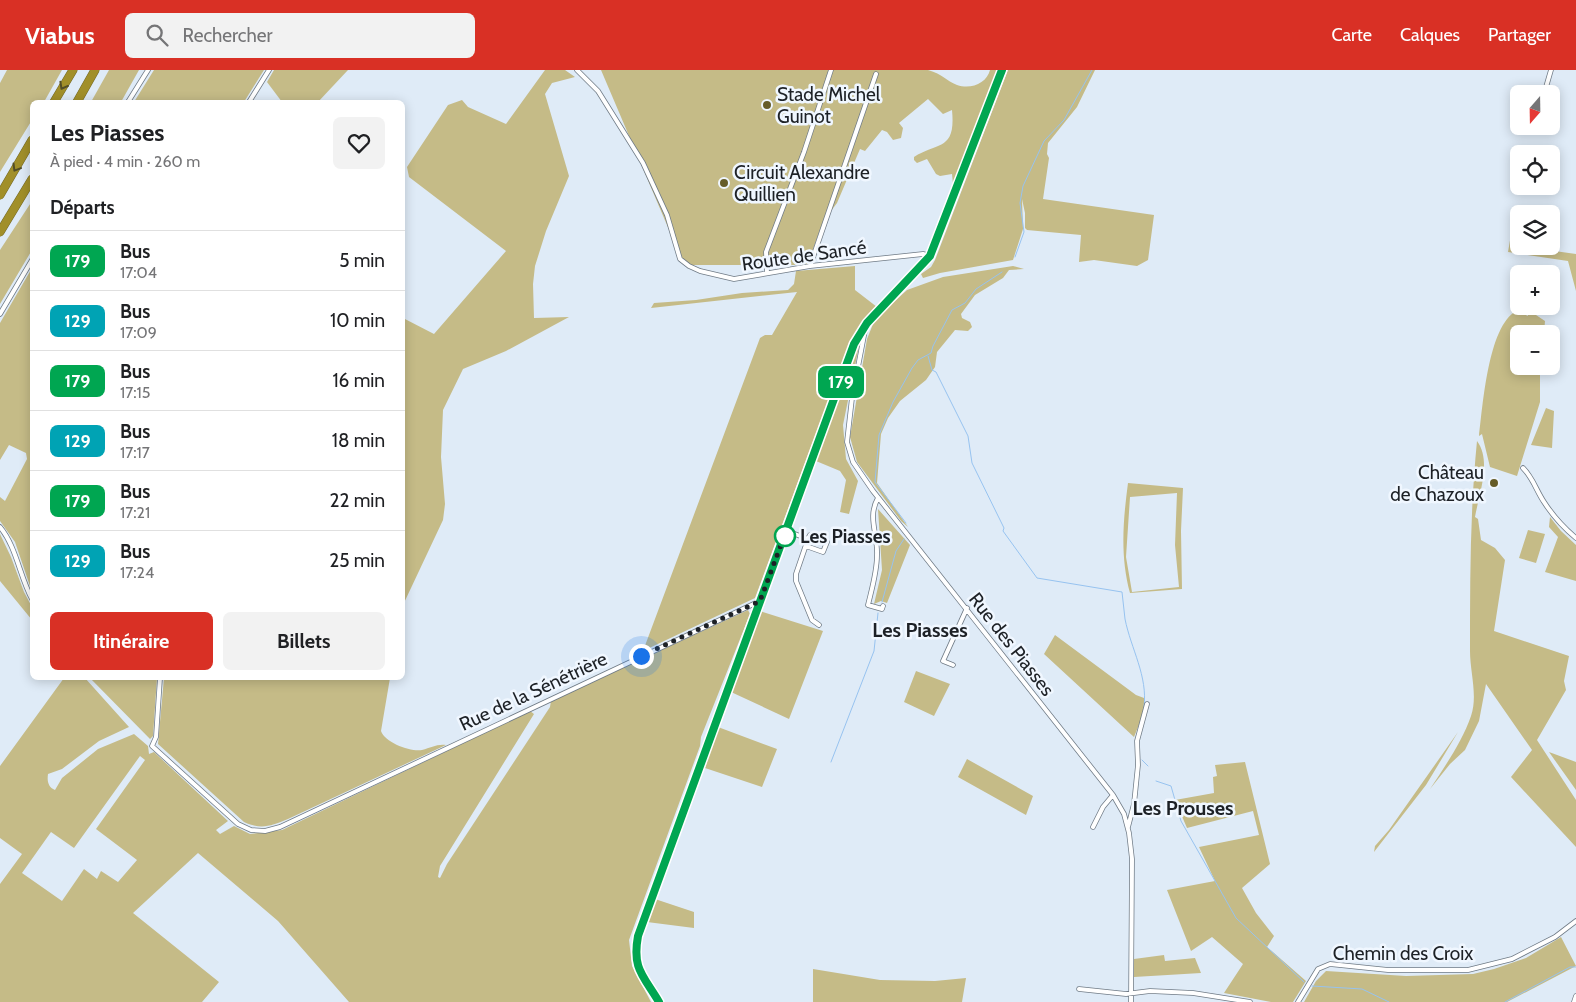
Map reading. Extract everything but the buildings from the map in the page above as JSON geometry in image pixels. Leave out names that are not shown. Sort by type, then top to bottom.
[{"type":"highway","points":[[55,100],[73,70]]},
{"type":"highway","points":[[78,100],[95,70]]},
{"type":"highway","points":[[0,195],[30,143]]},
{"type":"highway","points":[[0,232],[30,182]]},
{"type":"street","points":[[129,100],[148,70]]},
{"type":"street","points":[[251,100],[269,70]]},
{"type":"street","name":"Route de Sancé","points":[[577,70],[598,91],[643,163],[667,215],[680,259],[700,272],[726,278],[810,266],[923,254],[930,256]]},
{"type":"street","points":[[767,273],[766,252],[804,152],[831,70]]},
{"type":"street","points":[[659,1002],[636,963],[635,952],[638,936],[854,344],[867,323],[930,256],[1002,70]]},
{"type":"street","points":[[1547,85],[1551,70]]},
{"type":"street","points":[[810,266],[876,74]]},
{"type":"street","points":[[0,314],[30,263]]},
{"type":"street","name":"Rue des Piasses","points":[[867,323],[852,398],[847,442],[853,462],[878,498],[967,608],[1113,795],[1124,814],[1128,827],[1132,859],[1131,1002]]},
{"type":"street","points":[[1523,468],[1531,476],[1543,501],[1555,517],[1576,538]]},
{"type":"street","points":[[878,498],[873,506],[872,524],[876,534],[878,552],[876,572],[868,605],[882,608],[884,606]]},
{"type":"street","points":[[0,527],[10,542],[19,571],[30,595]]},
{"type":"street","points":[[786,531],[808,539]]},
{"type":"street","points":[[806,546],[823,552],[827,542],[810,535],[808,539],[796,574],[796,581],[812,620],[819,625]]},
{"type":"street","name":"Rue de la Sénétrière","points":[[160,680],[156,737],[152,746],[234,821],[251,830],[265,831],[280,827],[760,601]]},
{"type":"street","points":[[953,665],[943,661],[967,608]]},
{"type":"street","points":[[1128,827],[1135,794],[1138,741],[1147,704]]},
{"type":"street","points":[[1093,827],[1103,807],[1113,795]]},
{"type":"street","name":"Chemin des Croix","points":[[1298,1002],[1318,969],[1330,964],[1388,970],[1468,970],[1519,956],[1555,937],[1576,922]]},
{"type":"street","points":[[1079,989],[1131,993],[1150,991],[1193,993],[1250,1002]]},
{"type":"street","points":[[1574,1002],[1576,996]]},
{"type":"shaded area","points":[[7,70],[62,70],[45,100],[30,100],[30,123],[0,172],[0,83]]},
{"type":"shaded area","points":[[109,70],[139,70],[122,100],[92,100]]},
{"type":"shaded area","points":[[154,70],[264,70],[245,100],[135,100]]},
{"type":"shaded area","points":[[274,70],[348,70],[320,100],[280,100],[267,82]]},
{"type":"shaded area","points":[[545,70],[565,70],[575,77],[552,83],[545,94],[569,176],[546,231],[535,266],[533,284],[534,318],[569,317],[506,351],[463,369],[443,410],[441,457],[445,504],[443,520],[405,601],[405,319],[434,334],[506,251],[409,177],[407,167],[448,105],[462,100],[468,107],[506,124]]},
{"type":"shaded area","points":[[601,70],[928,70],[957,85],[968,87],[986,79],[990,70],[997,70],[953,184],[952,174],[940,176],[936,174],[927,159],[917,163],[914,160],[914,157],[944,143],[951,133],[952,110],[943,114],[928,99],[899,123],[903,128],[901,138],[893,140],[887,132],[882,130],[865,151],[860,149],[837,203],[831,211],[863,116],[807,265],[684,265]]},
{"type":"shaded area","points":[[1008,70],[1095,70],[1077,107],[1048,143],[1047,154],[1049,158],[1043,199],[1154,215],[1148,260],[1137,266],[1094,260],[1079,262],[1081,235],[1027,230],[1025,228],[1025,213],[1022,199],[1023,229],[1013,260],[940,273],[923,278],[921,274],[931,267],[935,260]]},
{"type":"shaded area","points":[[30,204],[30,253],[0,304],[0,250]]},
{"type":"shaded area","points":[[1560,252],[1576,254],[1576,291],[1568,261],[1528,255],[1560,255]]},
{"type":"shaded area","points":[[855,266],[855,290],[877,307],[860,325],[842,363],[755,598],[643,651],[760,338],[765,335],[772,335],[797,292],[651,308],[654,303],[788,290],[794,284],[796,271]]},
{"type":"shaded area","points":[[1013,266],[1024,269],[1009,270],[1003,278],[975,295],[961,314],[962,318],[970,322],[972,327],[968,331],[955,330],[937,352],[935,367],[926,380],[900,401],[888,418],[881,434],[877,483],[908,527],[901,521],[857,462],[850,437],[867,339],[875,319],[907,290],[943,277]]},
{"type":"shaded area","points":[[30,271],[30,586],[15,542],[0,521],[0,497],[5,501],[27,459],[26,453],[9,445],[0,460],[0,323]]},
{"type":"shaded area","points":[[1512,315],[1536,315],[1545,321],[1545,325],[1510,325],[1510,375],[1540,375],[1540,402],[1517,476],[1490,467],[1482,434],[1479,436],[1488,368],[1499,333]]},
{"type":"shaded area","points":[[861,336],[843,425],[846,459],[858,481],[849,514],[840,512],[846,480],[840,471],[816,461]]},
{"type":"shaded area","points":[[1546,408],[1554,411],[1552,448],[1531,445]]},
{"type":"shaded area","points":[[1477,441],[1484,458],[1484,468],[1475,517],[1478,519],[1481,540],[1495,548],[1505,560],[1494,631],[1569,656],[1564,681],[1566,690],[1537,740],[1576,800],[1576,847],[1511,777],[1532,750],[1486,684],[1479,721],[1465,750],[1450,764],[1430,789],[1458,744],[1473,708],[1474,692],[1470,659],[1470,572]]},
{"type":"shaded area","points":[[1128,483],[1183,488],[1181,531],[1182,589],[1130,593],[1124,552],[1124,525]],"holes":[[[1177,493],[1175,545],[1179,587],[1132,592],[1126,557],[1130,497]]]},
{"type":"shaded area","points":[[878,509],[910,545],[887,603],[881,601],[874,604],[882,570]]},
{"type":"shaded area","points":[[1550,517],[1576,545],[1576,581],[1545,572],[1558,537],[1549,527]]},
{"type":"shaded area","points":[[1528,530],[1545,534],[1536,563],[1519,558]]},
{"type":"shaded area","points":[[0,534],[30,603],[30,618],[0,581]]},
{"type":"shaded area","points":[[748,610],[750,614],[701,737],[700,746],[629,940],[632,966],[651,1002],[349,1002],[278,921],[198,853],[133,913],[219,982],[202,1002],[0,1002],[0,884],[22,854],[0,838],[0,766],[63,680],[87,680],[129,727],[99,741],[62,769],[48,774],[48,781],[51,787],[55,790],[62,778],[98,749],[134,734],[148,746],[149,754],[154,752],[228,821],[216,830],[220,834],[234,826],[250,834],[282,830],[530,711],[534,714],[440,866],[438,877],[440,878],[447,864],[550,707],[551,701]],"holes":[[[140,756],[145,760],[96,829],[137,860],[118,882],[101,871],[97,879],[84,869],[62,901],[22,873],[51,832],[74,848]]]},
{"type":"shaded area","points":[[760,611],[823,631],[789,719],[731,692]]},
{"type":"shaded area","points":[[1055,635],[1136,695],[1144,698],[1144,712],[1134,737],[1044,654]]},
{"type":"shaded area","points":[[916,671],[950,684],[934,716],[904,702]]},
{"type":"shaded area","points":[[92,680],[157,680],[153,736],[150,739]]},
{"type":"shaded area","points":[[164,680],[390,680],[381,731],[383,735],[393,743],[412,750],[446,745],[288,819],[271,825],[256,826],[244,822],[158,744]]},
{"type":"shaded area","points":[[718,727],[777,749],[762,787],[705,768]]},
{"type":"shaded area","points":[[1458,732],[1426,785],[1374,852],[1375,846],[1389,830]]},
{"type":"shaded area","points":[[1549,752],[1576,762],[1576,790]]},
{"type":"shaded area","points":[[967,759],[1033,796],[1026,815],[958,777]]},
{"type":"shaded area","points":[[1245,762],[1270,864],[1242,888],[1256,913],[1274,936],[1267,947],[1306,981],[1293,1002],[1271,1002],[1224,993],[1243,964],[1212,937],[1191,951],[1167,890],[1215,881],[1199,847],[1259,835],[1253,811],[1187,828],[1175,800],[1214,793],[1213,777],[1217,776],[1215,765]]},
{"type":"shaded area","points":[[655,899],[694,912],[694,928],[647,922]]},
{"type":"shaded area","points":[[1561,937],[1576,966],[1507,1002],[1304,1002],[1316,981],[1326,971],[1406,976],[1473,974],[1526,958]]},
{"type":"shaded area","points":[[1164,955],[1165,961],[1195,958],[1201,973],[1134,977],[1134,959]]},
{"type":"shaded area","points":[[813,969],[880,980],[935,981],[966,978],[962,1002],[813,1002]]},
{"type":"waterway","points":[[1015,257],[1024,232],[1020,203],[1023,186],[1044,141],[1064,120],[1092,70]]},
{"type":"waterway","points":[[906,523],[875,482],[879,435],[893,402],[912,368],[918,360],[931,353],[952,310],[965,303],[976,289],[1002,272]]},
{"type":"waterway","points":[[928,356],[932,370],[936,372],[968,436],[972,463],[1004,528],[1003,531],[1037,578],[1122,592],[1125,619],[1144,684],[1144,707]]},
{"type":"waterway","points":[[882,602],[896,551],[904,539]]},
{"type":"waterway","points":[[831,762],[874,651],[878,613]]},
{"type":"waterway","points":[[1142,760],[1148,766]]},
{"type":"waterway","points":[[1156,781],[1171,786],[1181,821],[1236,918],[1304,982]]},
{"type":"waterway","points":[[1505,1002],[1570,967],[1576,967]]},
{"type":"waterway","points":[[1312,986],[1362,989],[1389,1002]]},
{"type":"bus line","name":"179","points":[[659,1002],[636,963],[635,952],[638,936],[854,344],[867,323],[923,266],[930,256],[1002,70]]},
{"type":"place","name":"Stade Michel Guinot","points":[[767,105]]},
{"type":"place","name":"Circuit Alexandre Quillien","points":[[724,183]]},
{"type":"place","name":"Château de Chazoux","points":[[1494,483]]},
{"type":"place","name":"Les Piasses","points":[[785,536]]},
{"type":"district","name":"Les Piasses","points":[[920,630]]},
{"type":"district","name":"Les Prouses","points":[[1183,808]]},
{"type":"route","points":[[641,656],[760,601],[785,534],[785,536]]}]
